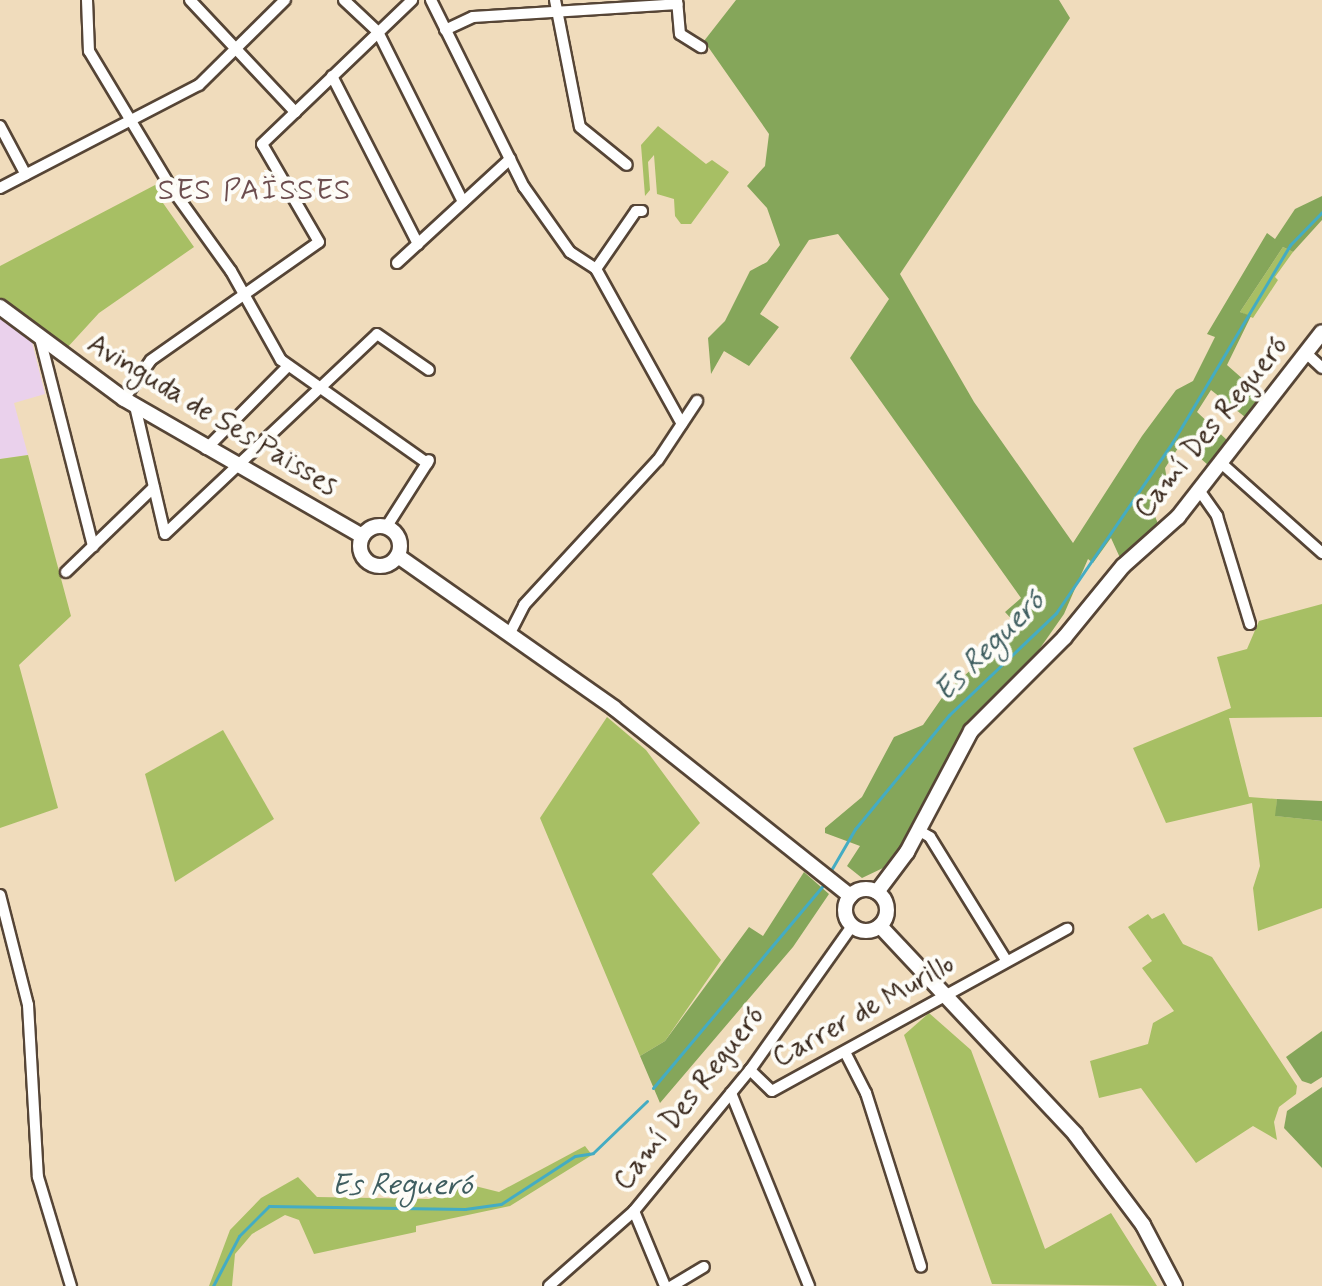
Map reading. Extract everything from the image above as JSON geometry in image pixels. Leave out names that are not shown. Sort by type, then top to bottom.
[{"type":"main road","name":"Avinguda de Ses Païsses","points":[[0,307],[129,402],[237,467],[362,536]]},
{"type":"main road","name":"Camí Des Regueró","points":[[877,892],[918,830],[971,731],[1199,490],[1322,332]]},
{"type":"main road","points":[[387,526],[398,535],[398,556],[388,565],[367,562],[360,550],[362,536],[373,527],[387,526]]},
{"type":"main road","points":[[398,556],[511,631],[821,869],[850,896]]},
{"type":"main road","points":[[860,890],[877,892],[887,908],[880,926],[869,931],[852,926],[845,908],[850,896],[860,890]]},
{"type":"main road","points":[[880,926],[946,993],[1109,1176],[1175,1286]]},
{"type":"street","points":[[87,0],[89,51],[130,122],[288,366],[429,461],[387,526]]},
{"type":"street","points":[[190,0],[295,112]]},
{"type":"street","points":[[0,188],[199,85],[285,0]]},
{"type":"street","points":[[344,0],[378,32],[463,202]]},
{"type":"street","points":[[412,0],[262,144],[319,242],[151,360],[129,402],[165,534],[377,334],[429,370]]},
{"type":"street","points":[[431,0],[510,159],[570,252],[596,269],[682,424]]},
{"type":"street","points":[[445,30],[473,17],[555,4],[678,2],[680,34],[701,47]]},
{"type":"street","points":[[555,4],[580,127],[627,165]]},
{"type":"street","points":[[332,76],[418,244]]},
{"type":"street","points":[[0,126],[26,175]]},
{"type":"street","points":[[397,263],[510,159]]},
{"type":"street","points":[[596,269],[636,211],[642,211]]},
{"type":"street","points":[[40,338],[93,546]]},
{"type":"street","points":[[1306,353],[1322,368]]},
{"type":"street","points":[[206,449],[288,366]]},
{"type":"street","points":[[511,631],[524,605],[658,460],[697,401]]},
{"type":"street","points":[[1220,462],[1322,553]]},
{"type":"street","points":[[66,572],[154,487]]},
{"type":"street","points":[[1199,490],[1217,516],[1245,619],[1250,624]]},
{"type":"street","points":[[918,830],[930,837],[1006,960]]},
{"type":"street","points":[[0,895],[28,1005],[38,1177],[71,1286]]},
{"type":"street","name":"Camí Des Regueró","points":[[549,1286],[634,1211],[750,1070],[852,926]]},
{"type":"street","name":"Carrer de Murillo","points":[[750,1070],[772,1091],[846,1054],[946,993],[1067,929]]},
{"type":"street","points":[[846,1054],[866,1093],[921,1266]]},
{"type":"street","points":[[731,1093],[809,1286]]},
{"type":"street","points":[[634,1211],[665,1286]]},
{"type":"street","points":[[672,1286],[704,1267]]},
{"type":"shaded area","points":[[0,318],[32,342],[45,394],[14,403],[28,455],[0,459]]},
{"type":"green space","points":[[736,0],[1059,0],[1070,18],[900,274],[974,402],[1073,543],[1142,436],[1176,390],[1193,381],[1215,337],[1207,334],[1267,233],[1275,239],[1295,209],[1322,196],[1322,220],[1293,252],[1283,247],[1240,312],[1251,316],[1227,365],[1261,395],[1245,417],[1211,390],[1197,412],[1228,441],[1208,465],[1182,442],[1165,468],[1169,492],[1154,514],[1159,526],[1121,560],[1111,538],[1093,563],[1088,559],[1064,614],[1036,654],[963,733],[916,826],[883,868],[862,878],[847,866],[860,846],[825,833],[825,828],[862,797],[894,737],[923,725],[946,692],[1019,627],[1005,612],[1021,598],[850,358],[889,299],[838,234],[809,240],[760,314],[779,327],[749,366],[724,351],[711,374],[708,338],[725,321],[750,271],[767,262],[780,245],[767,208],[747,186],[765,166],[769,134],[704,41]]},
{"type":"green space","points":[[658,126],[706,164],[712,160],[729,172],[691,224],[681,224],[675,216],[674,199],[657,194],[654,155],[648,162],[650,190],[645,196],[641,145]]},
{"type":"green space","points":[[157,184],[163,203],[194,247],[99,313],[66,349],[0,299],[0,266]]},
{"type":"green space","points":[[1283,247],[1293,252],[1275,277],[1278,280],[1253,318],[1240,312]]},
{"type":"green space","points":[[28,455],[71,616],[19,665],[58,808],[0,828],[0,459]]},
{"type":"green space","points":[[1322,604],[1322,717],[1229,718],[1249,797],[1277,799],[1276,816],[1322,821],[1322,908],[1258,931],[1253,888],[1260,866],[1252,803],[1166,823],[1133,748],[1231,708],[1217,657],[1247,649],[1259,621]]},
{"type":"green space","points":[[607,717],[646,750],[700,823],[652,874],[721,960],[665,1041],[640,1056],[540,818]]},
{"type":"green space","points":[[223,730],[274,819],[175,882],[145,774]]},
{"type":"green space","points":[[1277,799],[1322,801],[1322,821],[1275,816]]},
{"type":"green space","points":[[804,872],[829,894],[793,947],[660,1103],[640,1056],[665,1041],[749,927],[763,936]]},
{"type":"green space","points":[[1164,913],[1183,944],[1212,957],[1297,1086],[1296,1094],[1279,1107],[1274,1122],[1277,1140],[1253,1126],[1196,1163],[1141,1088],[1099,1098],[1090,1061],[1148,1044],[1153,1023],[1174,1011],[1142,968],[1152,961],[1128,927],[1148,914],[1152,919]]},
{"type":"green space","points":[[929,1013],[971,1050],[1045,1249],[1111,1213],[1157,1286],[992,1284],[904,1035]]},
{"type":"green space","points":[[1322,1031],[1322,1077],[1311,1084],[1302,1081],[1286,1057]]},
{"type":"green space","points":[[1322,1087],[1322,1168],[1284,1128],[1287,1111]]},
{"type":"green space","points":[[585,1146],[592,1155],[510,1206],[416,1226],[416,1232],[314,1254],[299,1220],[285,1215],[252,1234],[235,1254],[232,1286],[209,1286],[230,1230],[261,1198],[298,1177],[317,1197],[429,1199],[467,1184],[499,1192]]},
{"type":"waterway","name":"Es Regueró","points":[[830,872],[855,829],[949,715],[1056,613],[1172,443],[1290,245],[1322,212]]},
{"type":"waterway","name":"Es Regueró","points":[[653,1088],[825,883]]},
{"type":"waterway","name":"Es Regueró","points":[[213,1286],[239,1236],[269,1206],[465,1209],[501,1204],[575,1156],[593,1153],[647,1101]]},
{"type":"district","name":"SES PAÏSSES","points":[[255,191]]}]
